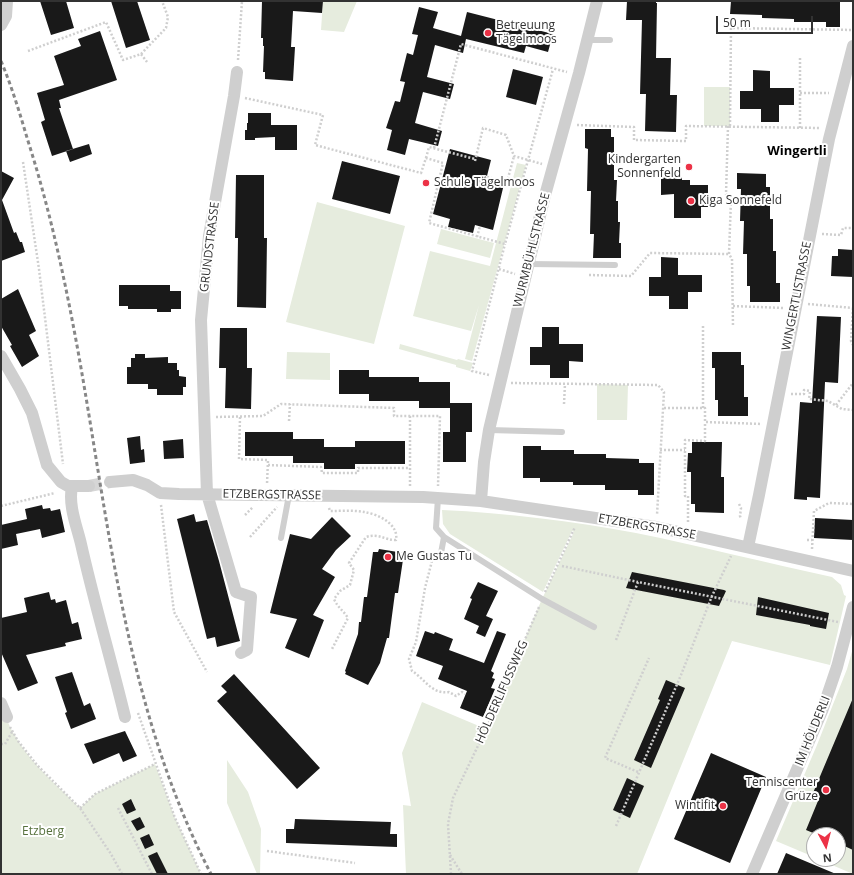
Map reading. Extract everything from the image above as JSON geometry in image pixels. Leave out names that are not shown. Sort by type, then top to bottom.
[{"type":"street","points":[[1,25],[6,16],[7,1]]},
{"type":"street","name":"WURMBÜHLSTRASSE","points":[[481,502],[484,462],[489,430],[552,167],[571,103],[597,1]]},
{"type":"street","name":"WINGERTLISTRASSE","points":[[748,547],[772,424],[800,306],[831,129],[853,46]]},
{"type":"street","name":"GRUNDSTRASSE","points":[[237,72],[210,236],[201,320],[207,494],[236,592],[251,597],[247,650],[241,653]]},
{"type":"street","points":[[1,356],[32,413],[47,465],[67,485],[70,493],[90,584],[105,635],[125,717]]},
{"type":"street","name":"ETZBERGSTRASSE","points":[[110,482],[133,480],[147,485],[160,493],[289,495],[438,492],[481,502],[656,527],[853,571]]},
{"type":"street","points":[[67,485],[89,486]]},
{"type":"street","name":"IM HÖLDERLI","points":[[752,874],[822,711],[837,667],[853,607]]},
{"type":"street","points":[[1,703],[7,717]]},
{"type":"lane","points":[[587,40],[610,40]]},
{"type":"lane","points":[[529,264],[615,266]]},
{"type":"lane","points":[[489,430],[562,432]]},
{"type":"lane","points":[[438,492],[436,528],[443,536],[542,599],[594,628]]},
{"type":"lane","points":[[281,538],[289,495]]},
{"type":"lane","points":[[440,553],[443,536]]},
{"type":"path","points":[[28,51],[106,22],[122,60],[141,54],[166,28],[168,17],[162,1]]},
{"type":"path","points":[[237,72],[242,1]]},
{"type":"path","points":[[733,327],[732,259],[729,254],[731,199],[726,194],[731,28],[853,30]]},
{"type":"path","points":[[434,148],[462,44],[564,72],[571,72]]},
{"type":"path","points":[[141,54],[147,62]]},
{"type":"path","points":[[800,56],[800,128]]},
{"type":"path","points":[[494,376],[472,371],[498,269],[553,69]]},
{"type":"path","points":[[800,93],[840,94]]},
{"type":"path","points":[[234,96],[323,116],[315,145],[421,173],[429,147],[475,160],[483,128],[506,134],[514,156],[507,182],[487,177]]},
{"type":"path","points":[[575,125],[634,127],[634,140],[686,141],[686,126],[831,129]]},
{"type":"path","points":[[514,156],[546,165]]},
{"type":"path","points":[[426,158],[443,163],[429,223],[505,244]]},
{"type":"path","points":[[1,506],[60,491],[67,485],[64,474],[39,269],[23,162]]},
{"type":"path","points":[[477,236],[480,226]]},
{"type":"path","points":[[817,234],[841,235],[842,228],[853,228]]},
{"type":"path","points":[[585,275],[631,276],[650,253],[729,254]]},
{"type":"path","points":[[498,269],[518,274]]},
{"type":"path","points":[[733,306],[853,308],[851,341],[853,345]]},
{"type":"path","points":[[688,523],[688,496],[684,496],[685,440],[705,441],[706,422],[705,408],[703,408],[703,326]]},
{"type":"path","points":[[511,383],[658,385],[664,392],[656,527]]},
{"type":"path","points":[[836,405],[853,383]]},
{"type":"path","points":[[564,404],[565,384]]},
{"type":"path","points":[[786,393],[804,394],[804,390],[810,390],[809,399],[828,401],[842,409],[853,410]]},
{"type":"path","points":[[205,417],[263,416],[281,404],[394,408],[394,416],[440,416],[438,492]]},
{"type":"path","points":[[289,421],[290,404]]},
{"type":"path","points":[[663,408],[703,408]]},
{"type":"path","points":[[240,416],[239,459],[268,460],[267,486]]},
{"type":"path","points":[[410,416],[410,486]]},
{"type":"path","points":[[706,422],[772,424]]},
{"type":"path","points":[[660,450],[684,450]]},
{"type":"path","points":[[268,465],[322,467],[322,473],[358,473],[358,468],[410,468]]},
{"type":"path","points":[[160,493],[174,612],[207,672]]},
{"type":"path","points":[[812,547],[814,511],[829,503],[853,504]]},
{"type":"path","points":[[738,504],[741,508],[740,516],[743,522]]},
{"type":"path","points":[[245,515],[254,505]]},
{"type":"path","points":[[250,537],[278,505]]},
{"type":"path","points":[[328,506],[330,511],[365,512],[380,518],[391,524],[397,535],[396,540],[374,535],[366,537],[349,563],[354,570],[350,585],[340,591],[334,599],[337,607],[344,612],[348,618],[332,649]]},
{"type":"path","name":"HÖLDERLIFUSSWEG","points":[[451,874],[448,824],[453,798],[486,729],[579,515]]},
{"type":"path","points":[[443,536],[437,544],[425,588],[416,642],[409,659],[412,671],[419,675],[425,685],[443,693],[449,692],[456,696],[462,692],[466,694]]},
{"type":"path","points":[[807,540],[812,540]]},
{"type":"path","points":[[616,826],[681,675],[712,596],[732,552]]},
{"type":"path","points":[[562,566],[841,623]]},
{"type":"path","points":[[616,640],[638,582]]},
{"type":"path","points":[[638,772],[605,758],[649,658]]},
{"type":"path","points":[[7,717],[12,732],[37,765],[80,808],[111,854],[122,874]]},
{"type":"path","points":[[1,744],[5,744],[12,732]]},
{"type":"path","points":[[80,808],[95,794],[156,764],[175,818],[201,874]]},
{"type":"path","points":[[118,808],[152,874]]},
{"type":"path","points":[[267,851],[355,864]]},
{"type":"path","points":[[450,854],[462,874]]},
{"type":"green space","points":[[323,1],[357,1],[344,32],[321,30]]},
{"type":"green space","points":[[704,87],[730,87],[730,126],[704,126]]},
{"type":"green space","points":[[517,163],[526,165],[472,361],[465,359],[479,305],[471,331],[413,316],[430,251],[490,266]]},
{"type":"green space","points":[[317,202],[405,226],[374,344],[286,322]]},
{"type":"green space","points":[[441,229],[494,243],[490,258],[437,244]]},
{"type":"green space","points":[[400,344],[473,363],[470,371],[456,367],[456,365],[399,349]]},
{"type":"green space","points":[[287,352],[330,353],[330,380],[286,379]]},
{"type":"green space","points":[[597,384],[628,385],[627,420],[597,420]]},
{"type":"green space","points":[[442,510],[515,515],[564,521],[636,533],[832,577],[841,585],[844,595],[846,596],[830,665],[732,641],[637,874],[406,874],[403,805],[411,806],[402,753],[422,702],[486,729],[542,599],[574,532],[572,531],[543,592],[450,534],[443,524]]},
{"type":"green space","name":"Tenniscenter Grüze","points":[[853,648],[853,874],[837,867],[846,867],[846,827],[806,827],[806,854],[776,841],[817,745],[847,669]]},
{"type":"green space","name":"Etzberg","points":[[1,703],[8,723],[20,745],[44,773],[80,808],[95,794],[155,764],[175,818],[201,874],[1,874]]},
{"type":"green space","points":[[227,760],[248,792],[261,829],[260,874],[257,874],[227,803]]},
{"type":"building","points":[[40,1],[66,1],[74,28],[51,35]]},
{"type":"building","points":[[111,1],[137,1],[150,40],[126,48]]},
{"type":"building","points":[[262,1],[323,1],[322,13],[293,11],[291,47],[295,47],[293,81],[265,79],[265,72],[263,72],[264,46],[263,38],[261,38]]},
{"type":"building","points":[[627,1],[656,1],[657,3],[656,58],[671,58],[670,95],[677,95],[676,132],[645,131],[646,94],[640,94],[642,20],[626,20]]},
{"type":"building","points":[[731,1],[840,1],[840,27],[826,27],[826,22],[794,22],[794,19],[762,18],[762,15],[730,14]]},
{"type":"building","points":[[419,7],[438,12],[433,28],[461,36],[467,12],[553,34],[548,52],[526,46],[524,53],[466,39],[463,53],[435,45],[427,77],[454,84],[450,99],[423,92],[415,123],[442,131],[438,146],[409,139],[405,155],[387,150],[392,130],[386,128],[395,101],[400,102],[405,82],[400,81],[407,53],[413,55],[418,35],[412,34]]},
{"type":"building","points":[[100,31],[117,80],[59,100],[61,108],[59,108],[73,149],[52,156],[41,122],[45,120],[37,93],[64,85],[54,56],[81,46],[78,39]]},
{"type":"building","points":[[513,69],[543,77],[536,105],[506,97]]},
{"type":"building","points":[[753,70],[770,71],[770,88],[794,88],[794,105],[779,105],[779,122],[761,122],[761,109],[740,109],[740,91],[753,91]]},
{"type":"building","points":[[248,113],[271,113],[271,125],[297,125],[297,150],[275,150],[275,137],[245,140]]},
{"type":"building","points":[[585,129],[611,129],[611,137],[614,137],[614,180],[617,180],[616,201],[618,201],[618,222],[620,222],[619,243],[621,243],[621,258],[593,258],[594,234],[590,234],[591,191],[587,191],[588,149],[585,148]]},
{"type":"building","points":[[89,144],[92,154],[70,162],[66,151]]},
{"type":"building","points":[[450,149],[491,160],[486,180],[504,184],[493,230],[475,225],[473,233],[448,227],[450,219],[433,214]]},
{"type":"building","points":[[342,161],[400,176],[390,214],[332,199]]},
{"type":"building","points":[[1,171],[14,178],[2,200],[14,233],[16,232],[20,242],[22,242],[25,252],[1,261]]},
{"type":"building","name":"Kiga Sonnefeld","points":[[661,173],[682,173],[682,180],[690,180],[690,185],[708,185],[708,207],[701,207],[701,218],[674,218],[674,194],[661,195]]},
{"type":"building","points":[[737,173],[766,174],[766,187],[770,187],[770,219],[773,219],[773,251],[776,251],[776,283],[780,283],[780,302],[750,302],[750,286],[747,286],[747,254],[743,254],[744,221],[740,221],[741,189],[737,189]]},
{"type":"building","points":[[236,175],[264,175],[264,238],[267,238],[266,308],[237,307],[238,238],[235,238]]},
{"type":"building","points":[[838,249],[853,250],[853,277],[831,276],[832,256],[838,256]]},
{"type":"building","points":[[661,257],[678,258],[678,275],[702,275],[702,292],[688,292],[688,309],[669,309],[669,296],[649,296],[649,277],[661,277]]},
{"type":"building","points":[[119,285],[170,285],[170,291],[181,291],[181,309],[171,309],[171,312],[157,312],[157,309],[128,309],[128,306],[119,306]]},
{"type":"building","points":[[18,289],[36,331],[29,335],[39,356],[22,367],[1,326],[1,299]]},
{"type":"building","points":[[817,316],[841,317],[838,383],[825,382],[820,498],[807,497],[807,500],[794,499],[800,402],[812,403]]},
{"type":"building","points":[[542,327],[559,327],[559,344],[583,344],[583,362],[569,361],[569,378],[550,378],[550,365],[530,365],[530,347],[542,347]]},
{"type":"building","points":[[220,328],[247,328],[247,368],[252,368],[251,409],[225,408],[226,368],[219,368]]},
{"type":"building","points":[[712,352],[741,352],[741,365],[744,365],[744,397],[748,397],[748,416],[718,416],[718,400],[715,400],[715,368],[712,368]]},
{"type":"building","points":[[135,354],[145,354],[145,358],[168,357],[168,363],[177,363],[179,376],[186,377],[186,387],[183,387],[183,395],[157,395],[157,389],[148,389],[148,384],[127,384],[127,367],[131,367],[131,358],[135,358]]},
{"type":"building","points":[[339,370],[369,370],[369,377],[419,377],[419,382],[450,382],[450,408],[419,408],[419,401],[369,401],[369,394],[339,394]]},
{"type":"building","points":[[450,403],[472,403],[472,432],[466,432],[466,462],[443,462],[443,432],[450,432]]},
{"type":"building","points":[[245,432],[293,432],[293,439],[324,439],[324,447],[355,447],[355,441],[405,441],[405,464],[355,464],[355,469],[324,469],[324,463],[293,463],[293,456],[245,456]]},
{"type":"building","points":[[140,436],[141,450],[144,449],[145,462],[130,464],[127,438]]},
{"type":"building","points":[[183,439],[184,458],[164,459],[163,441]]},
{"type":"building","points":[[692,442],[722,442],[721,477],[724,477],[724,513],[695,512],[695,504],[691,504],[691,472],[687,472],[688,453],[692,453]]},
{"type":"building","points":[[523,446],[541,446],[541,450],[574,450],[574,454],[606,454],[606,458],[639,459],[639,463],[654,463],[654,495],[638,495],[638,490],[605,490],[605,485],[573,485],[573,482],[540,482],[540,478],[523,478]]},
{"type":"building","points":[[42,505],[43,509],[50,508],[51,511],[60,509],[65,532],[42,538],[40,529],[16,534],[18,545],[1,549],[1,525],[27,519],[25,509]]},
{"type":"building","points":[[194,514],[196,522],[207,520],[240,641],[217,647],[215,637],[207,639],[177,519]]},
{"type":"building","points":[[332,517],[351,536],[336,550],[322,569],[335,577],[313,615],[324,620],[309,658],[285,648],[297,619],[270,613],[290,534],[311,539]]},
{"type":"building","points":[[815,518],[853,520],[853,540],[814,538]]},
{"type":"building","points":[[379,549],[404,553],[398,593],[395,593],[389,638],[387,638],[380,663],[368,685],[345,674],[345,671],[358,634],[364,597],[367,597],[373,552],[378,552]]},
{"type":"building","points":[[632,572],[726,591],[719,606],[626,588]]},
{"type":"building","points":[[478,582],[498,591],[486,616],[493,619],[485,637],[476,633],[479,626],[464,619],[472,599],[470,598]]},
{"type":"building","points":[[49,592],[51,600],[55,599],[56,603],[66,600],[72,624],[78,622],[82,639],[65,643],[66,646],[26,655],[38,683],[18,691],[1,652],[1,618],[27,612],[24,598]]},
{"type":"building","points":[[758,597],[829,613],[826,629],[756,615]]},
{"type":"building","points":[[425,631],[434,634],[435,632],[453,639],[449,650],[484,663],[497,631],[506,634],[491,671],[494,673],[492,678],[495,679],[491,688],[495,689],[483,717],[460,708],[467,691],[438,679],[443,666],[416,656]]},
{"type":"building","points":[[72,672],[84,706],[90,703],[96,719],[71,729],[55,677]]},
{"type":"building","points":[[234,674],[320,768],[297,789],[217,701],[227,692],[221,686]]},
{"type":"building","points":[[666,680],[685,688],[651,768],[634,760],[660,700],[658,699]]},
{"type":"building","points":[[853,698],[853,850],[846,847],[846,827],[807,827],[820,796],[813,793]]},
{"type":"building","points":[[125,731],[137,756],[123,762],[119,753],[93,764],[84,744]]},
{"type":"building","points":[[711,753],[766,777],[730,863],[674,839]]},
{"type":"building","points":[[627,778],[644,786],[630,818],[613,810]]},
{"type":"building","points":[[131,799],[136,810],[127,814],[122,804]]},
{"type":"building","points":[[140,817],[145,827],[137,831],[131,821]]},
{"type":"building","points":[[295,819],[391,822],[390,834],[397,834],[397,847],[286,843],[286,829],[294,829]]},
{"type":"building","points":[[149,834],[154,845],[145,849],[140,838]]},
{"type":"building","points":[[157,852],[168,874],[157,874],[148,856]]},
{"type":"building","points":[[786,853],[806,861],[806,867],[819,867],[836,874],[777,874]]},
{"type":"tunnel","points":[[89,486],[110,482]]},
{"type":"railway","points":[[1,61],[16,101],[36,167],[62,272],[78,351],[112,551],[140,683],[159,748],[182,812],[211,874]]},
{"type":"place","name":"Betreuung Tägelmoos","points":[[488,33]]},
{"type":"place","name":"Kindergarten Sonnenfeld","points":[[689,167]]},
{"type":"place","name":"Schule Tägelmoos","points":[[426,183]]},
{"type":"place","name":"Kiga Sonnefeld","points":[[691,201]]},
{"type":"place","name":"Me Gustas Tu","points":[[388,557]]},
{"type":"place","name":"Tenniscenter Grüze","points":[[826,790]]},
{"type":"place","name":"Wintifit","points":[[723,806]]},
{"type":"district","name":"Wingertli","points":[[797,151]]}]
